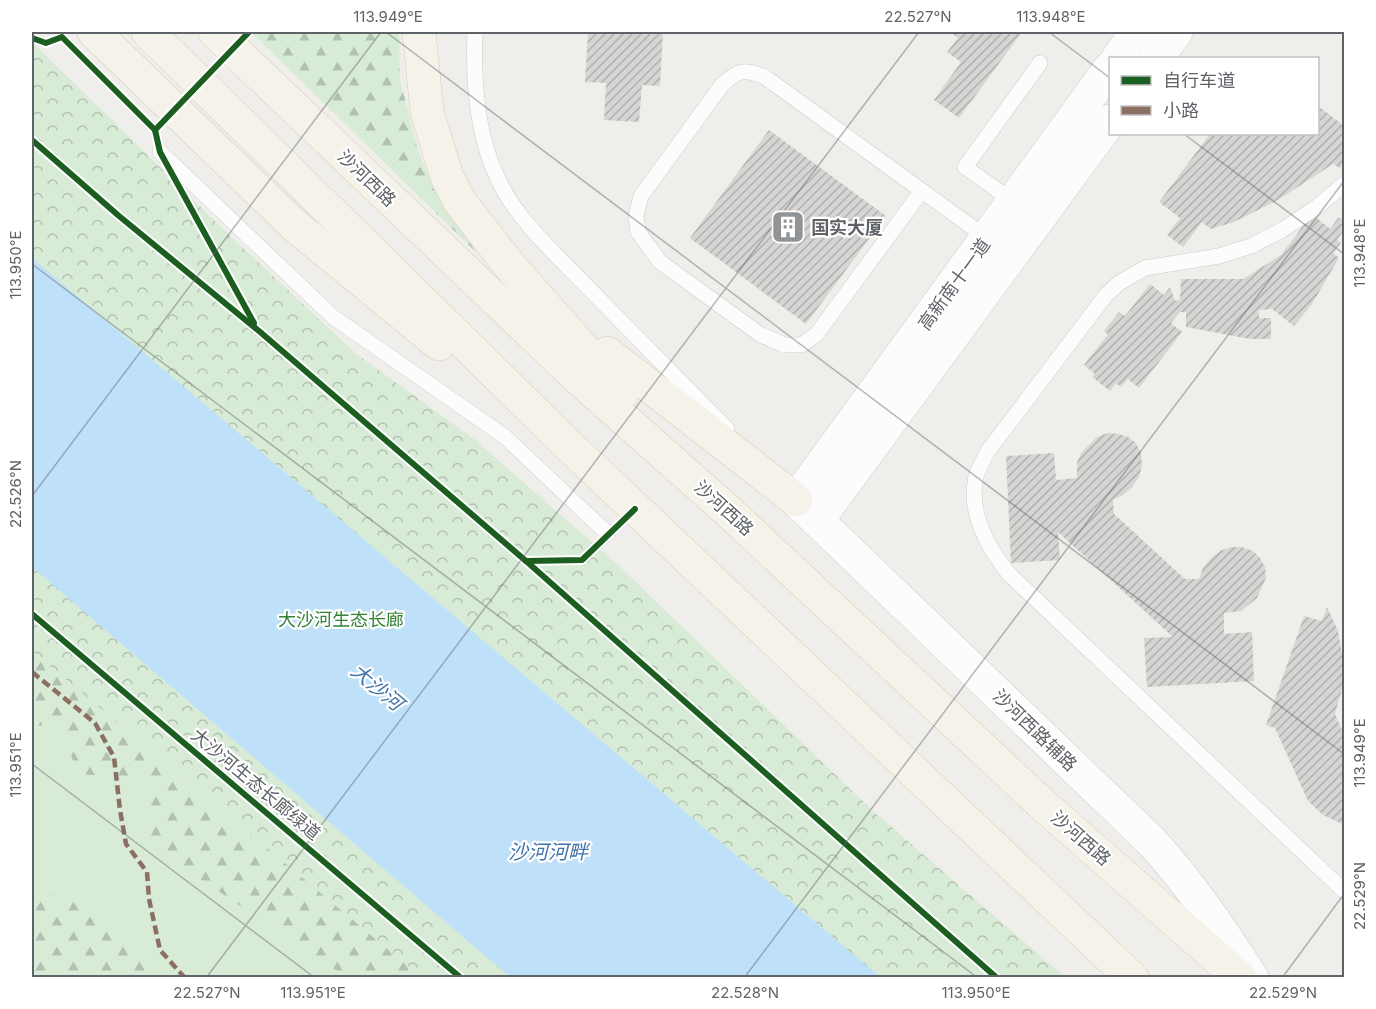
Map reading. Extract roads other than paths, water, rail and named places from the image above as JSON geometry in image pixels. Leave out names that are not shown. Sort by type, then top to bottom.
[{"type":"main road","points":[[94,32],[324,251],[565,442]]},
{"type":"main road","points":[[148,32],[565,442],[1132,978]]},
{"type":"main road","name":"沙河西路","points":[[214,32],[579,379],[728,511],[1042,804],[1240,978]]},
{"type":"main road","points":[[419,32],[427,112],[444,168],[460,202],[510,266],[728,511]]},
{"type":"main road","points":[[510,266],[632,374],[807,510]]},
{"type":"street","points":[[1119,57],[1137,32]]},
{"type":"street","points":[[1157,57],[1176,32]]},
{"type":"street","name":"高新南十一道","points":[[807,510],[987,238],[1109,69]]},
{"type":"street","name":"高新南十一道","points":[[807,510],[1109,122]]},
{"type":"street","name":"沙河西路辅路","points":[[807,510],[1153,843],[1203,904],[1252,978]]},
{"type":"lane","points":[[475,32],[474,59],[480,121],[497,178],[511,202],[552,251],[807,510]]},
{"type":"lane","points":[[1014,202],[965,167],[1040,63]]},
{"type":"lane","points":[[921,192],[816,335],[801,345],[784,345],[761,335],[660,262],[638,232],[636,216],[641,196],[722,85],[735,73],[751,71],[765,77],[987,238]]},
{"type":"lane","points":[[160,152],[333,317],[504,436],[608,534]]},
{"type":"lane","points":[[1344,184],[1317,207],[1251,246],[1220,256],[1145,268],[1119,283],[1106,295],[988,451],[975,480],[974,495],[988,542],[1009,574],[1344,891]]},
{"type":"water","name":"沙河河畔","points":[[32,258],[880,977],[511,977],[484,955],[32,567]]},
{"type":"place","name":"国实大厦","points":[[788,227]]},
{"type":"park label","name":"大沙河生态长廊","points":[[341,619]]},
{"type":"water label","name":"大沙河","points":[[377,687]]}]
